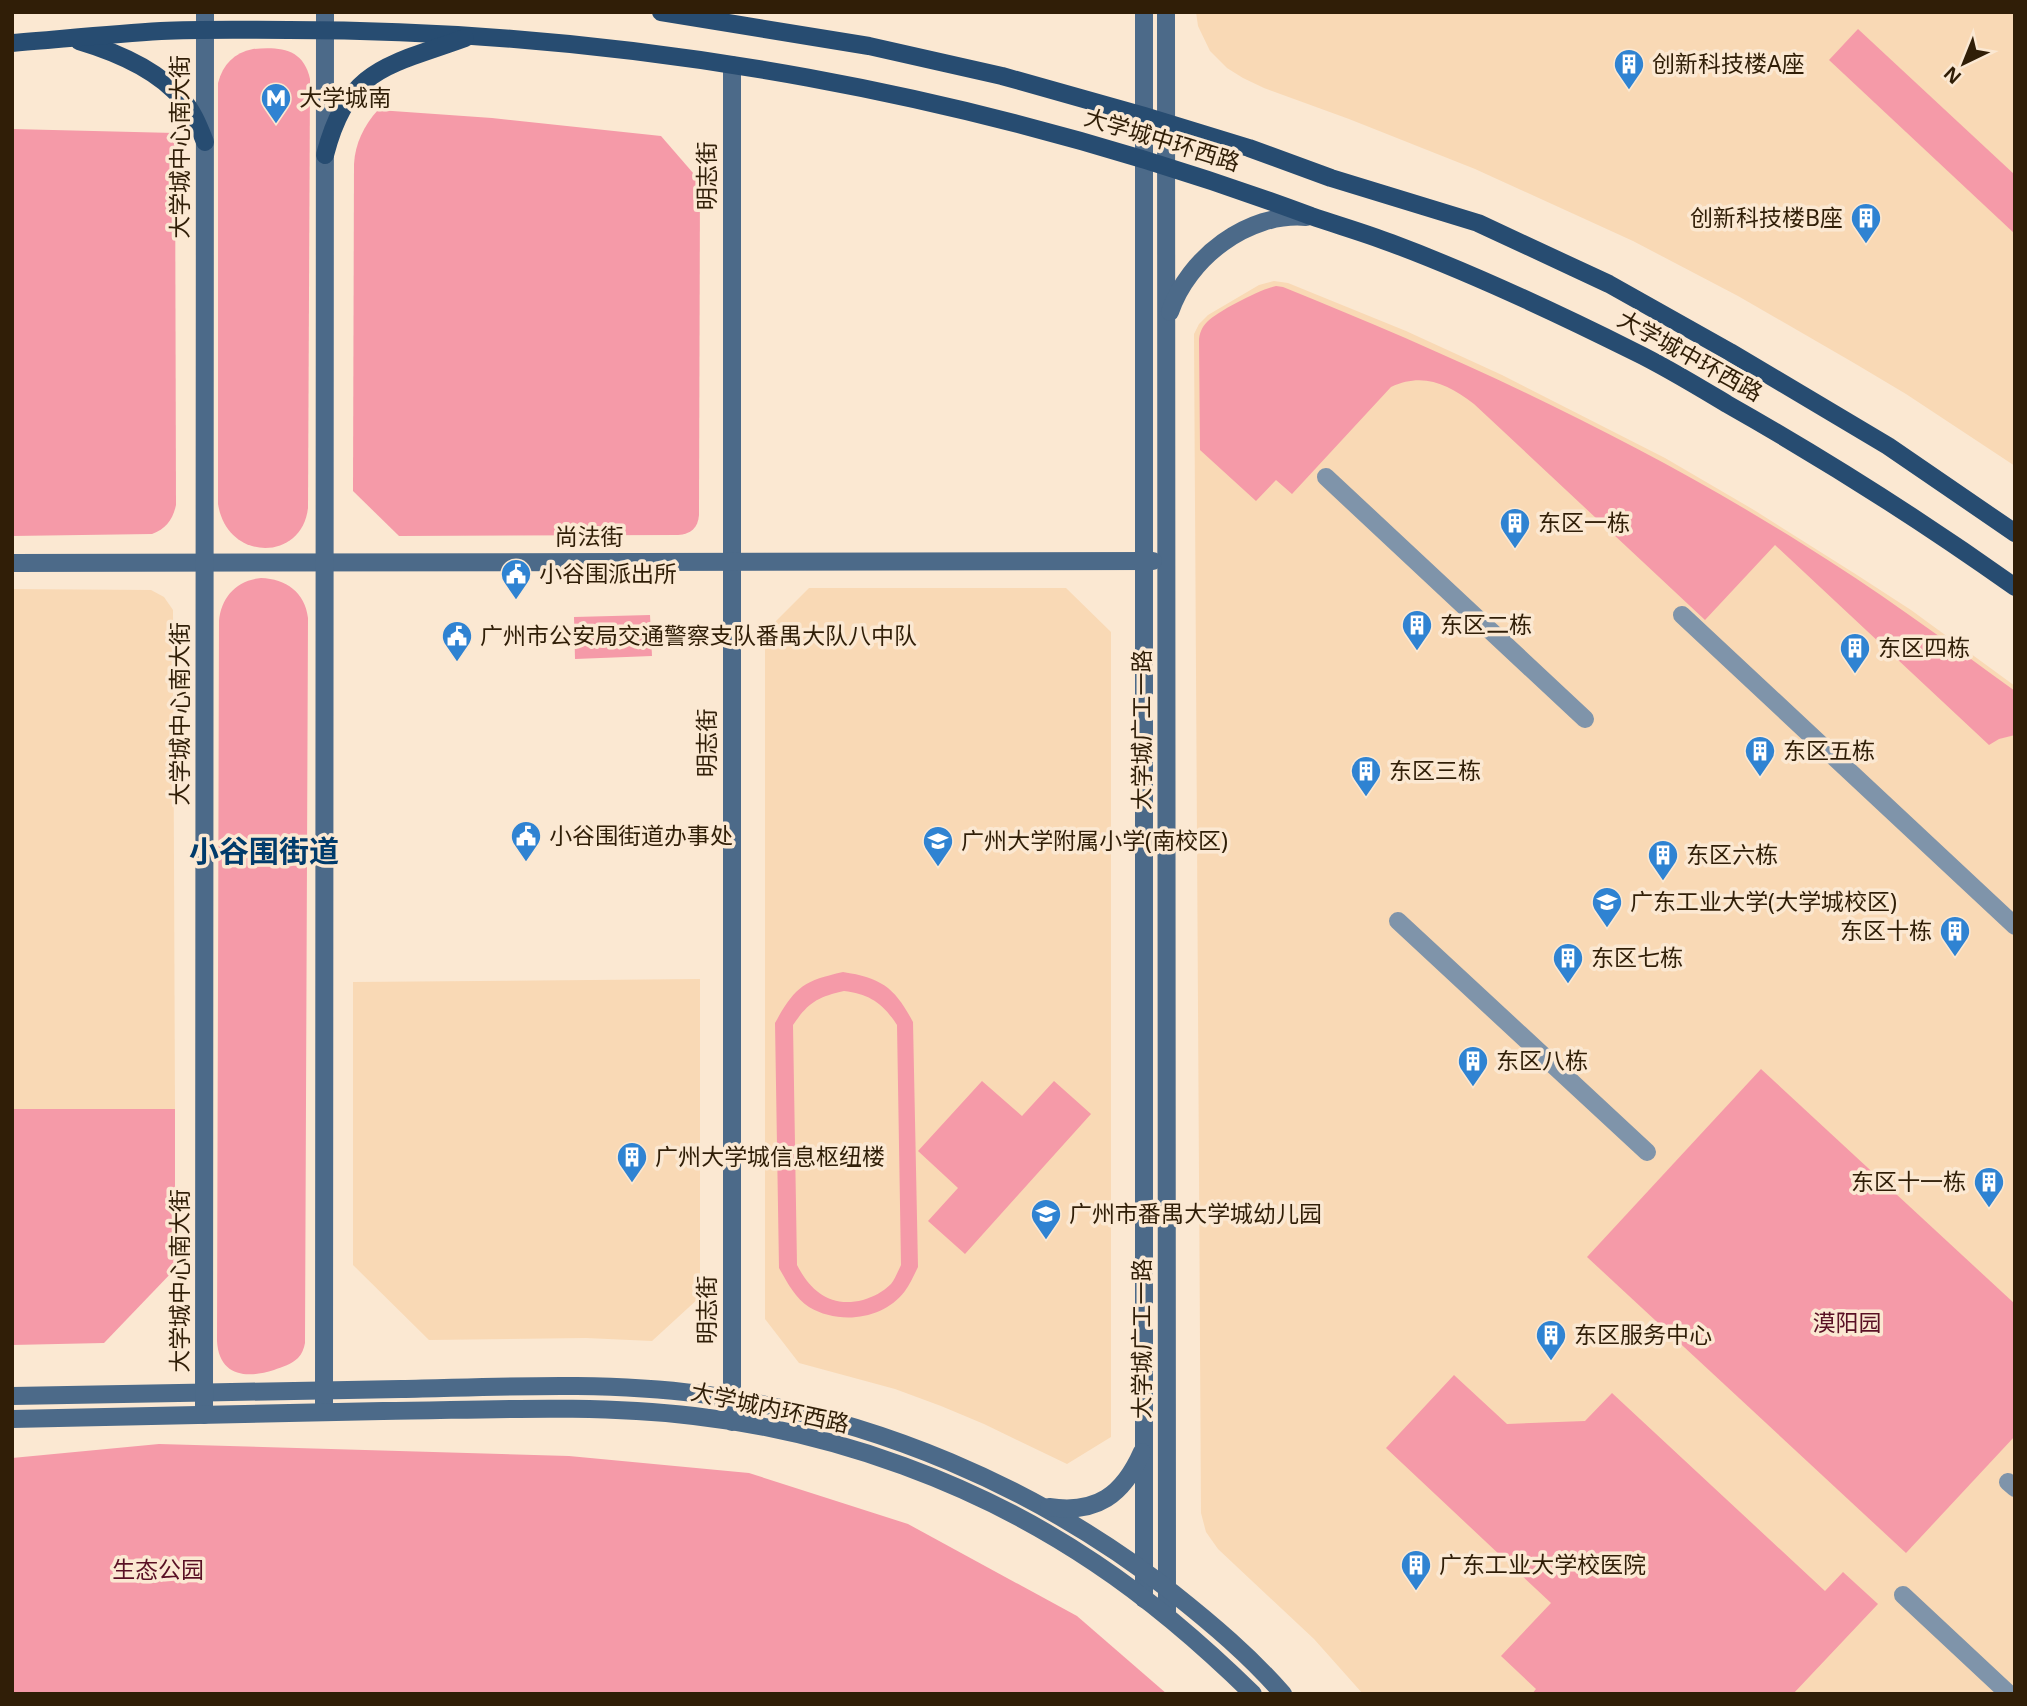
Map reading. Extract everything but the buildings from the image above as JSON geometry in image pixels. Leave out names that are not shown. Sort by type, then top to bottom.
[{"type":"main road","name":"大学城中环西路","points":[[661,12],[732,17],[1002,76],[1166,122],[1388,197],[1478,222],[1609,284],[1730,352],[1888,446],[2015,533]]},
{"type":"main road","name":"大学城广工一路","points":[[1144,12],[1144,1599]]},
{"type":"main road","name":"大学城广工一路","points":[[1166,12],[1167,1616]]},
{"type":"main road","name":"大学城中环西路","points":[[12,43],[205,21],[325,21],[578,44],[732,65],[861,87],[992,117],[1247,191],[1391,243],[1502,290],[1639,354],[1806,450],[1950,541],[2015,587]]},
{"type":"main road","name":"大学城中心南大街","points":[[204,1415],[205,21]]},
{"type":"main road","points":[[324,1412],[325,21]]},
{"type":"main road","points":[[325,155],[340,111],[354,90],[364,81],[389,65],[472,36]]},
{"type":"main road","points":[[69,38],[122,57],[157,77],[182,99],[196,120],[205,142]]},
{"type":"main road","name":"明志街","points":[[732,65],[732,1422]]},
{"type":"main road","points":[[1166,322],[1184,283],[1221,244],[1239,232],[1273,218],[1290,215],[1317,218]]},
{"type":"main road","name":"尚法街","points":[[12,563],[1166,561]]},
{"type":"main road","name":"大学城内环西路","points":[[12,1396],[600,1387],[732,1399],[821,1418],[909,1445],[961,1466],[1044,1506],[1107,1544],[1167,1588],[1249,1658],[1283,1694]]},
{"type":"main road","name":"大学城内环西路","points":[[12,1419],[490,1409],[599,1410],[664,1413],[765,1428],[828,1443],[901,1466],[1018,1517],[1094,1562],[1167,1616],[1201,1644],[1253,1694]]},
{"type":"main road","points":[[1044,1506],[1063,1509],[1081,1507],[1115,1494],[1135,1468],[1144,1446]]},
{"type":"street","points":[[1326,477],[1585,719]]},
{"type":"street","points":[[1682,615],[2015,926]]},
{"type":"street","points":[[1398,921],[1647,1153]]},
{"type":"street","points":[[1903,1595],[2009,1694]]},
{"type":"shaded area","points":[[1196,12],[2015,12],[2015,466],[1854,363],[1738,296],[1633,241],[1475,169],[1243,78],[1227,68],[1210,51],[1198,26]]},
{"type":"shaded area","name":"广东工业大学(大学城校区)","points":[[1274,281],[1288,283],[1406,331],[1502,375],[1665,458],[1754,510],[1911,610],[2015,686],[2015,1694],[1363,1694],[1314,1639],[1218,1549],[1206,1532],[1201,1513],[1194,334],[1208,315],[1259,285]]},
{"type":"shaded area","name":"广州大学附属小学(南校区)","points":[[809,588],[1066,588],[1111,632],[1111,1437],[1067,1464],[941,1406],[895,1389],[799,1363],[765,1319],[765,632]]},
{"type":"shaded area","points":[[12,589],[151,590],[164,597],[173,610],[175,1109],[12,1109]]},
{"type":"shaded area","points":[[700,979],[700,1297],[652,1341],[586,1338],[429,1340],[353,1265],[353,982]]},
{"type":"green space","points":[[1858,29],[2015,175],[2015,234],[1829,60]]},
{"type":"green space","points":[[253,49],[281,49],[296,55],[307,69],[310,79],[308,508],[303,526],[293,538],[279,546],[264,548],[249,545],[235,537],[224,523],[218,504],[218,83],[230,60]]},
{"type":"green space","points":[[378,110],[492,118],[661,136],[700,181],[699,515],[693,530],[678,535],[399,536],[353,491],[354,164],[361,135]]},
{"type":"green space","points":[[12,129],[175,133],[176,505],[168,523],[152,534],[12,536]]},
{"type":"green space","points":[[1276,286],[1350,314],[1548,403],[1739,505],[1883,597],[2015,691],[2015,735],[1989,745],[1775,545],[1705,620],[1474,404],[1435,382],[1414,381],[1391,387],[1292,494],[1276,480],[1256,501],[1200,450],[1199,338],[1204,326],[1213,317],[1250,296]]},
{"type":"green space","points":[[261,578],[278,581],[293,589],[303,601],[308,618],[305,1343],[301,1355],[293,1362],[264,1373],[244,1374],[229,1368],[223,1362],[217,1341],[219,621],[223,605],[231,592],[244,582]]},
{"type":"green space","points":[[650,615],[652,656],[575,659],[574,617]]},
{"type":"green space","points":[[843,972],[878,981],[900,1001],[913,1022],[918,1267],[907,1288],[896,1301],[873,1314],[860,1317],[834,1316],[809,1307],[795,1294],[779,1268],[775,1023],[788,1001],[802,987]],"holes":[[[844,991],[875,1001],[897,1025],[901,1265],[891,1284],[881,1292],[863,1300],[841,1302],[823,1296],[809,1283],[797,1265],[793,1025],[809,1006],[820,999]]]},
{"type":"green space","name":"漠阳园","points":[[1761,1069],[2015,1304],[2015,1436],[1906,1553],[1587,1257]]},
{"type":"green space","points":[[982,1081],[1022,1116],[1054,1081],[1091,1114],[965,1254],[928,1221],[958,1188],[918,1151]]},
{"type":"green space","points":[[12,1109],[175,1109],[175,1269],[104,1343],[12,1345]]},
{"type":"green space","points":[[1454,1375],[1507,1424],[1585,1421],[1612,1393],[1825,1591],[1843,1572],[1878,1604],[1793,1694],[1532,1694],[1536,1689],[1501,1656],[1551,1603],[1386,1448]]},
{"type":"green space","name":"生态公园","points":[[159,1444],[569,1456],[749,1473],[908,1524],[1077,1616],[1167,1694],[12,1694],[12,1458]]},
{"type":"place","name":"创新科技楼A座","points":[[1629,91]]},
{"type":"place","name":"大学城南","points":[[276,125]]},
{"type":"place","name":"创新科技楼B座","points":[[1866,245]]},
{"type":"place","name":"东区一栋","points":[[1515,550]]},
{"type":"place","name":"小谷围派出所","points":[[516,601]]},
{"type":"place","name":"东区二栋","points":[[1417,652]]},
{"type":"place","name":"广州市公安局交通警察支队番禺大队八中队","points":[[457,663]]},
{"type":"place","name":"东区四栋","points":[[1855,675]]},
{"type":"place","name":"东区五栋","points":[[1760,778]]},
{"type":"place","name":"东区三栋","points":[[1366,798]]},
{"type":"place","name":"小谷围街道办事处","points":[[526,863]]},
{"type":"place","name":"广州大学附属小学(南校区)","points":[[938,868]]},
{"type":"place","name":"东区六栋","points":[[1663,882]]},
{"type":"place","name":"广东工业大学(大学城校区)","points":[[1607,929]]},
{"type":"place","name":"东区十栋","points":[[1955,958]]},
{"type":"place","name":"东区七栋","points":[[1568,985]]},
{"type":"place","name":"东区八栋","points":[[1473,1088]]},
{"type":"place","name":"广州大学城信息枢纽楼","points":[[632,1184]]},
{"type":"place","name":"东区十一栋","points":[[1989,1209]]},
{"type":"place","name":"广州市番禺大学城幼儿园","points":[[1046,1241]]},
{"type":"place","name":"东区服务中心","points":[[1551,1362]]},
{"type":"place","name":"广东工业大学校医院","points":[[1416,1592]]},
{"type":"district","name":"小谷围街道","points":[[264,852]]}]
